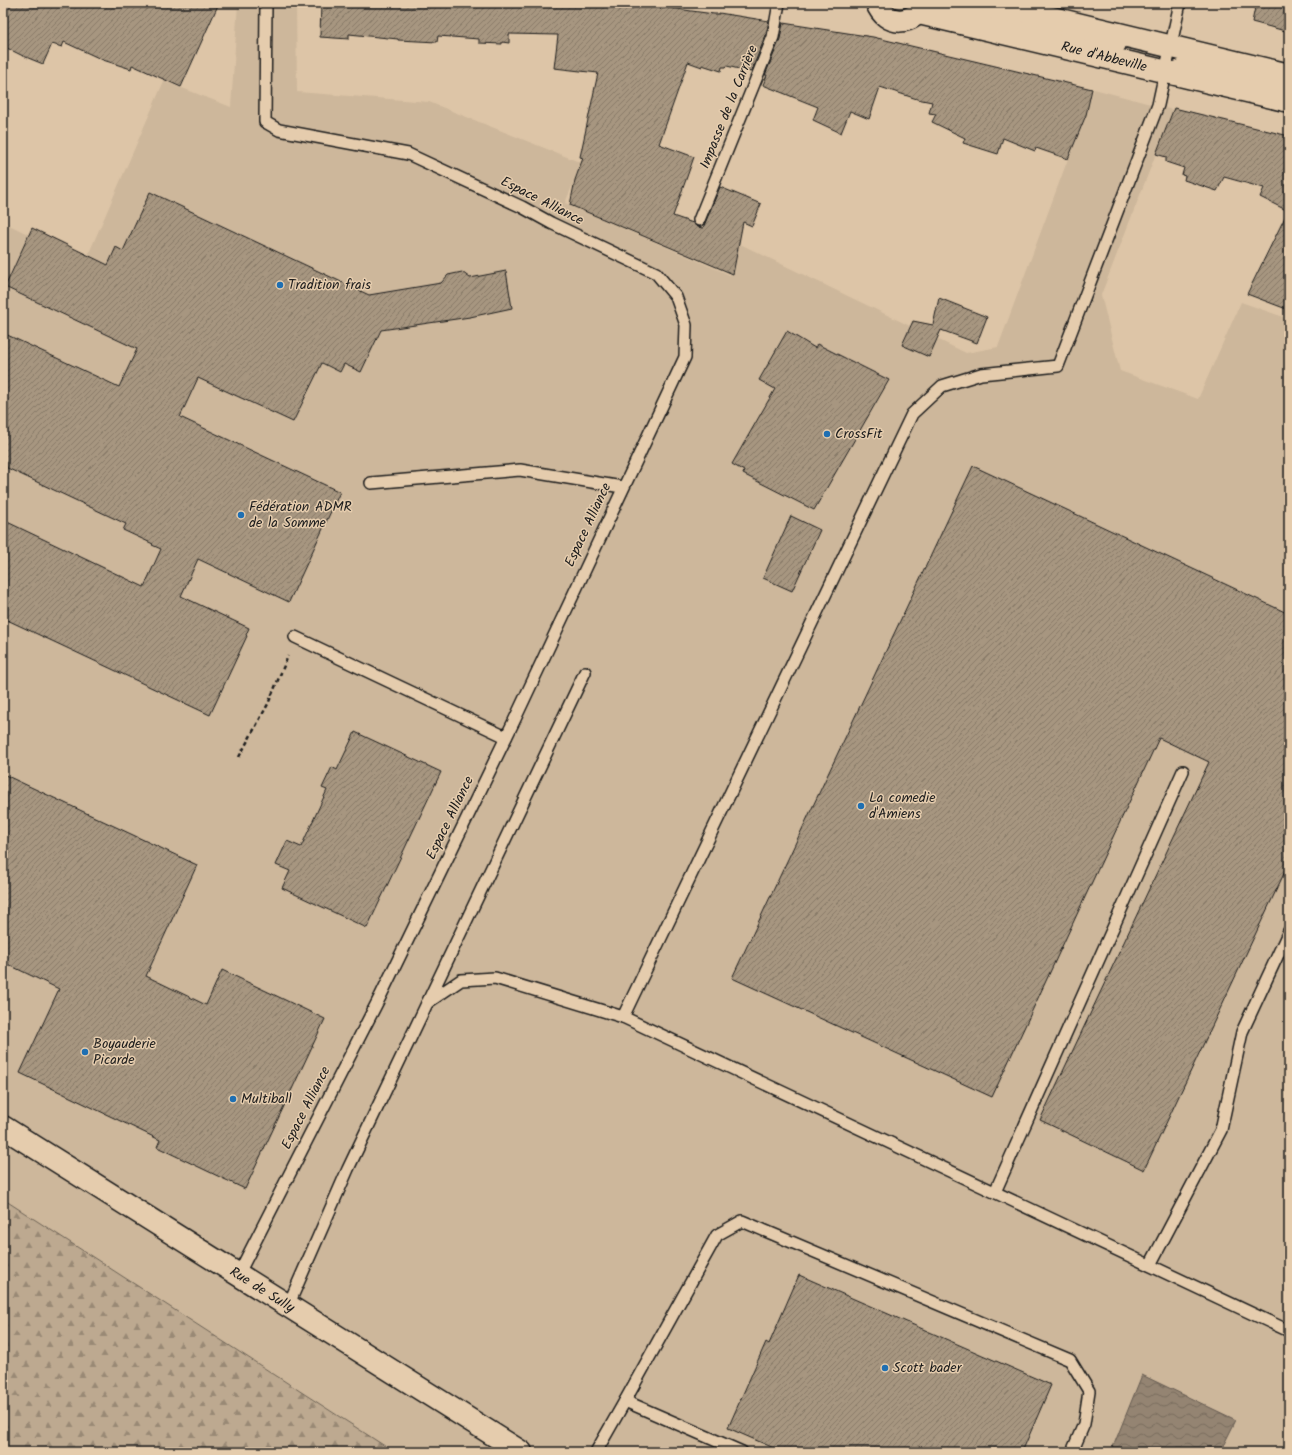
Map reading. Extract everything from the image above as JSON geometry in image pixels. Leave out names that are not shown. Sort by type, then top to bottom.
[{"type":"main road","name":"Rue d'Abbeville","points":[[990,3],[1289,75]]},
{"type":"main road","points":[[872,5],[884,15],[898,21],[907,20],[922,8]]},
{"type":"main road","name":"Rue d'Abbeville","points":[[922,8],[1165,71],[1289,101]]},
{"type":"main road","name":"Rue de Sully","points":[[3,1127],[521,1452]]},
{"type":"lane","name":"Espace Alliance","points":[[238,1275],[381,995],[506,737],[622,487],[685,357],[686,325],[676,298],[656,273],[551,223],[522,206],[408,154],[279,130],[265,122],[266,3]]},
{"type":"lane","name":"Impasse de la Carrière","points":[[699,220],[773,37],[779,3]]},
{"type":"lane","points":[[946,3],[1151,53],[1171,46]]},
{"type":"lane","points":[[623,1017],[912,414],[942,386],[980,374],[1058,366],[1158,105],[1180,3]]},
{"type":"lane","points":[[1165,71],[1188,62],[1289,87]]},
{"type":"lane","points":[[371,483],[520,470],[622,487]]},
{"type":"lane","points":[[295,637],[506,737]]},
{"type":"lane","points":[[288,1306],[348,1169],[585,672]]},
{"type":"lane","points":[[995,1192],[1183,771]]},
{"type":"lane","points":[[1150,1265],[1221,1130],[1242,1032],[1289,931]]},
{"type":"lane","points":[[427,1003],[460,980],[495,978],[623,1017],[1289,1331]]},
{"type":"lane","points":[[596,1452],[717,1235],[742,1221],[1070,1360],[1089,1391],[1084,1424],[1072,1452]]},
{"type":"lane","points":[[624,1401],[742,1452]]},
{"type":"path","points":[[239,757],[268,704],[295,637]]},
{"type":"shaded area","points":[[238,3],[296,3],[297,92],[429,102],[582,163],[565,203],[730,275],[738,243],[966,353],[998,347],[1094,89],[1173,110],[1101,295],[1120,371],[1198,399],[1241,302],[1289,319],[1289,1452],[394,1452],[3,1199],[3,222],[85,262],[164,81],[231,107]]},
{"type":"green space","points":[[3,1199],[394,1452],[3,1452]]},
{"type":"water","points":[[1142,1375],[1236,1420],[1220,1452],[1111,1452]]},
{"type":"building","points":[[3,3],[219,3],[181,87],[132,65],[131,69],[103,60],[64,42],[62,47],[52,44],[43,64],[21,55],[3,46]]},
{"type":"building","points":[[321,3],[632,3],[714,14],[719,13],[769,21],[766,35],[751,72],[727,66],[722,67],[721,71],[688,62],[659,144],[694,157],[673,216],[693,223],[697,227],[703,228],[720,187],[761,204],[752,226],[743,222],[733,274],[570,205],[575,180],[583,158],[580,157],[598,73],[554,68],[558,35],[509,34],[509,43],[502,42],[502,44],[479,43],[479,39],[438,36],[437,42],[398,40],[349,34],[349,39],[320,37]]},
{"type":"building","points":[[1256,3],[1289,3],[1289,32],[1252,22]]},
{"type":"building","points":[[783,23],[873,37],[1092,89],[1086,115],[1068,159],[1036,148],[1035,151],[1003,138],[998,154],[963,143],[965,138],[932,122],[936,114],[929,113],[932,102],[917,99],[880,87],[869,119],[850,111],[841,133],[813,120],[818,107],[763,85],[767,75],[765,75],[780,39]]},
{"type":"building","points":[[1174,108],[1289,136],[1289,310],[1247,294],[1288,211],[1260,197],[1264,188],[1224,177],[1217,191],[1184,180],[1185,176],[1182,175],[1184,168],[1166,162],[1166,157],[1156,154]]},
{"type":"building","points":[[150,192],[369,295],[441,283],[448,275],[462,272],[470,278],[506,271],[512,308],[470,317],[381,330],[361,372],[344,364],[340,372],[322,363],[293,422],[198,378],[180,417],[340,492],[289,602],[198,559],[181,596],[249,628],[246,635],[247,636],[210,715],[3,618],[3,520],[144,587],[161,549],[123,530],[126,524],[3,466],[3,333],[119,387],[137,349],[5,287],[32,228],[108,265],[116,247],[123,251]]},
{"type":"building","points":[[939,298],[987,317],[977,343],[941,330],[929,357],[902,345],[913,321],[933,325]]},
{"type":"building","points":[[787,331],[815,348],[817,344],[889,380],[814,510],[743,474],[744,471],[732,464],[775,389],[759,380]]},
{"type":"building","points":[[973,466],[1289,614],[1289,863],[1144,1170],[1040,1120],[1209,762],[1159,738],[992,1097],[732,978]]},
{"type":"building","points":[[791,516],[820,530],[792,591],[763,578]]},
{"type":"building","points":[[355,732],[441,772],[367,928],[282,888],[290,871],[276,865],[287,841],[301,847],[327,790],[322,788],[332,767],[337,770]]},
{"type":"building","points":[[3,774],[197,865],[146,976],[206,1005],[222,970],[325,1019],[245,1189],[157,1147],[160,1140],[20,1073],[59,989],[3,962]]},
{"type":"building","name":"Scott bader","points":[[799,1275],[1051,1385],[1022,1452],[783,1452],[728,1428],[766,1342],[769,1344]]},
{"type":"place","name":"Tradition frais","points":[[280,285]]},
{"type":"place","name":"CrossFit","points":[[827,434]]},
{"type":"place","name":"Fédération ADMR de la Somme","points":[[241,515]]},
{"type":"place","name":"La comedie d'Amiens","points":[[861,806]]},
{"type":"place","name":"Boyauderie Picarde","points":[[85,1052]]},
{"type":"place","name":"Multiball","points":[[233,1099]]},
{"type":"place","name":"Scott bader","points":[[885,1368]]}]
